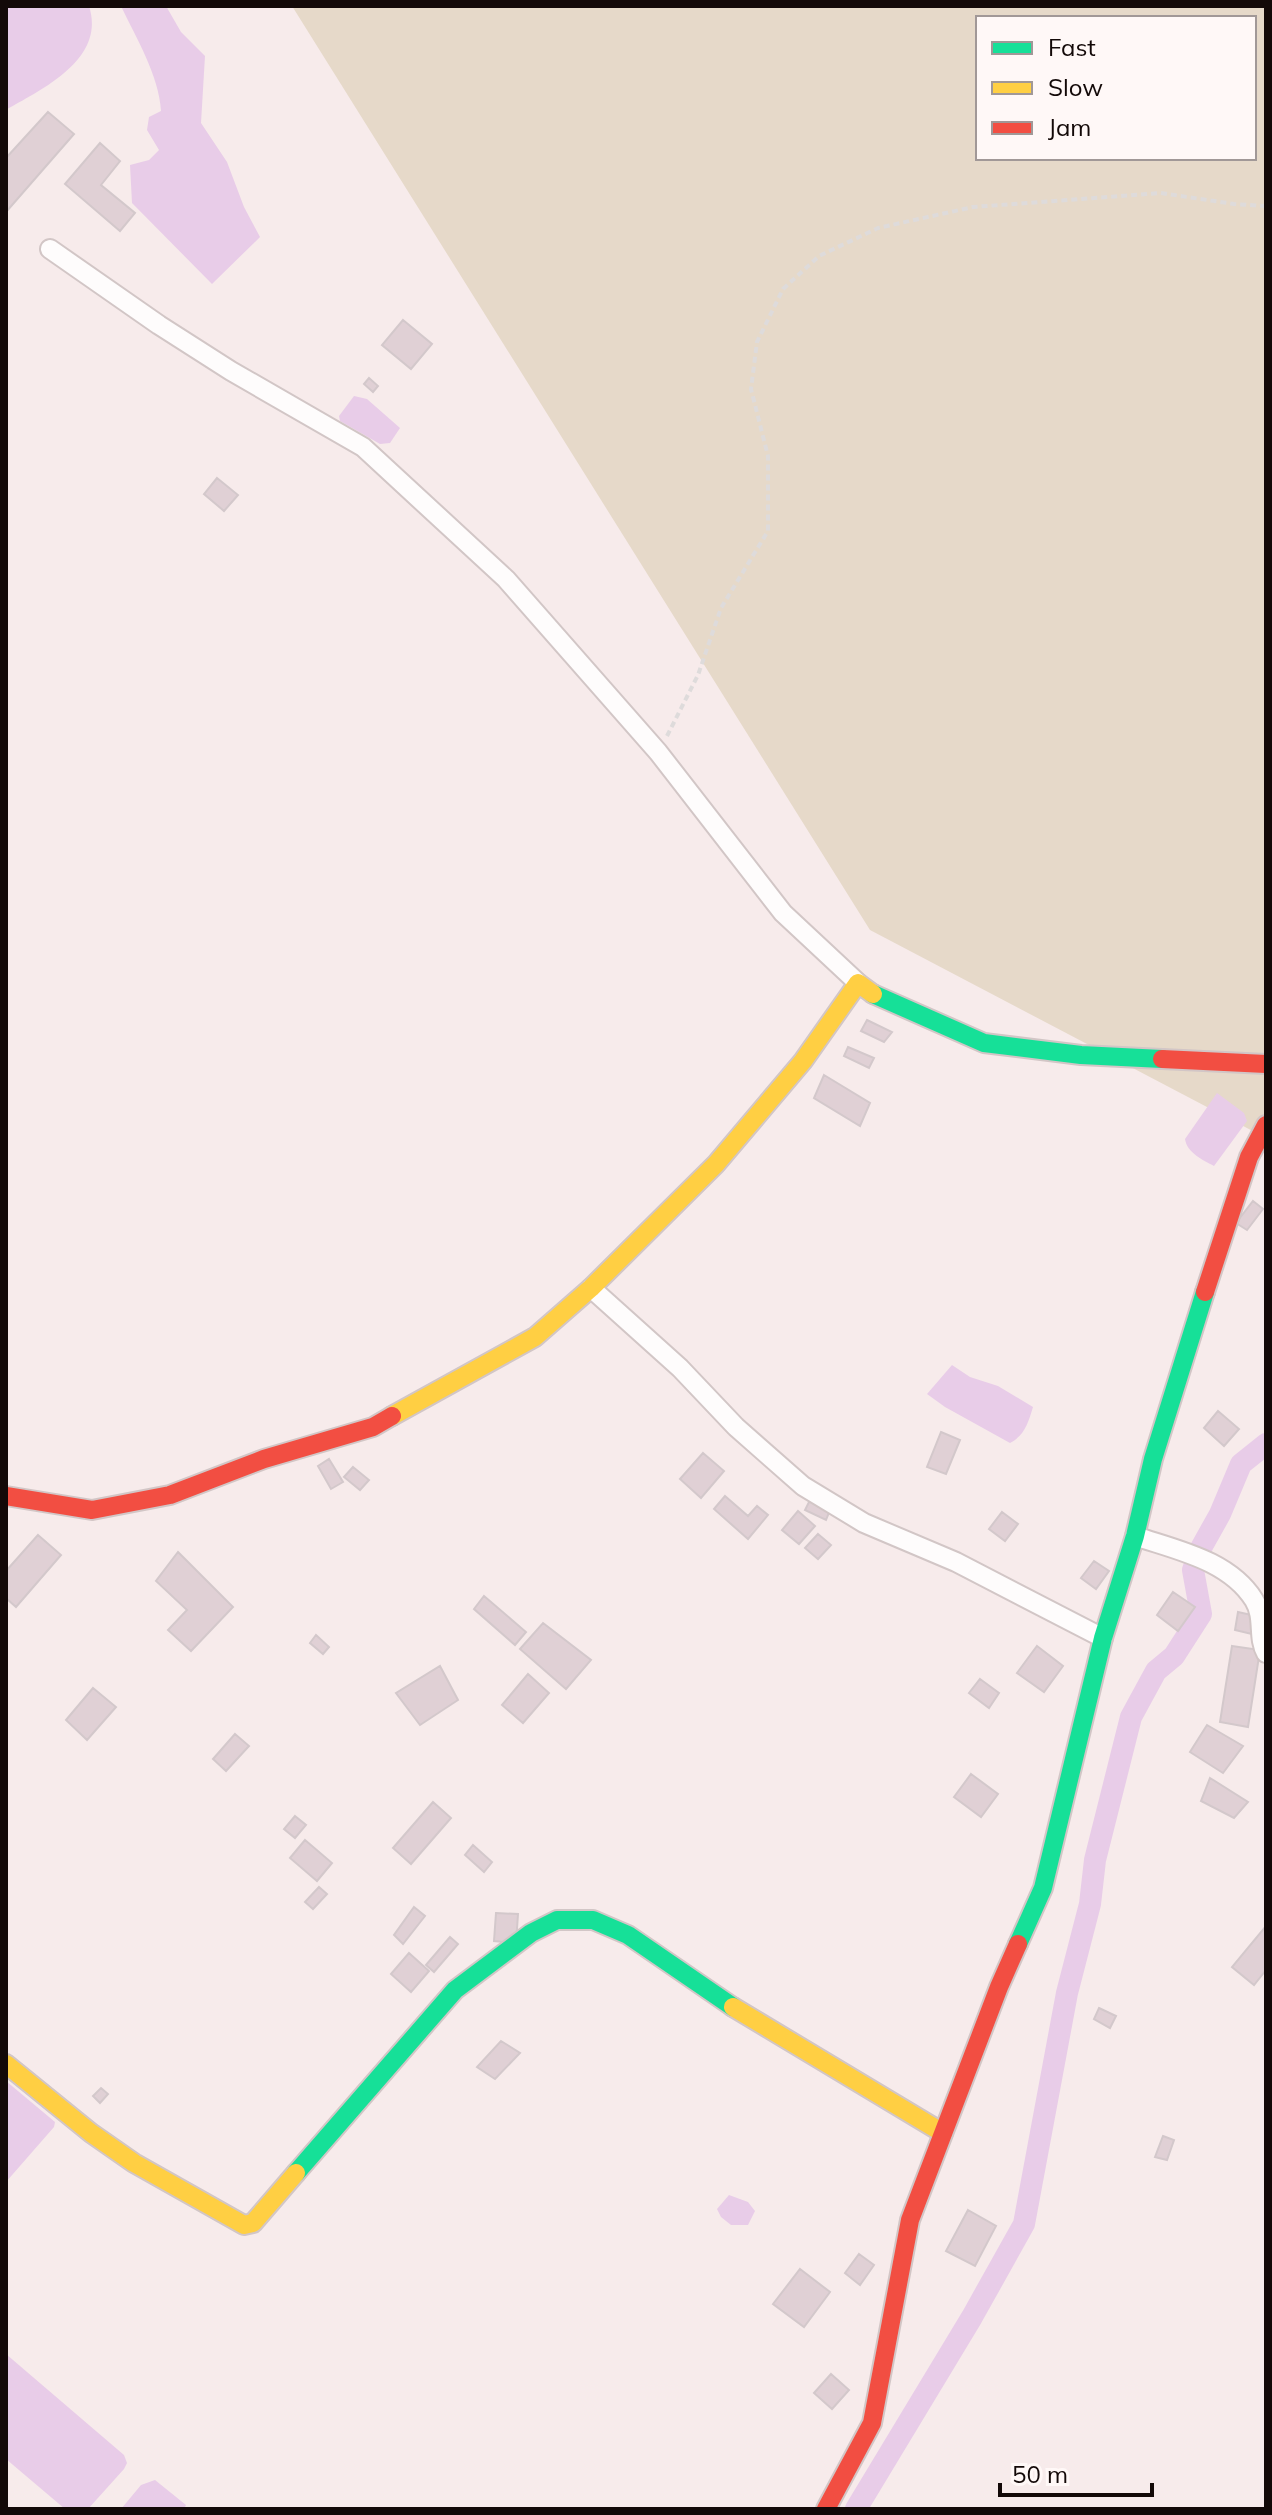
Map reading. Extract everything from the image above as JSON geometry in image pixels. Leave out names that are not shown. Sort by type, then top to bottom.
[{"type":"street","points":[[50,249],[195,348],[363,447],[506,579],[658,752],[783,913],[876,996],[984,1043],[1081,1055],[1266,1064]]},
{"type":"street","points":[[6,1496],[92,1510],[170,1495],[264,1459],[373,1427],[535,1337],[591,1288],[716,1164],[803,1061],[858,983]]},
{"type":"street","points":[[826,2509],[872,2423],[910,2220],[999,1987],[1043,1888],[1103,1638],[1135,1536],[1153,1459],[1249,1157],[1266,1125]]},
{"type":"street","points":[[591,1288],[680,1368],[736,1427],[803,1486],[864,1523],[956,1562],[1103,1638]]},
{"type":"street","points":[[1135,1536],[1212,1562],[1241,1585],[1255,1601],[1263,1622],[1262,1645],[1266,1653]]},
{"type":"street","points":[[6,2064],[91,2133],[134,2163],[244,2225],[253,2223],[455,1990],[531,1933],[557,1920],[593,1920],[628,1935],[759,2025],[943,2133]]},
{"type":"path","points":[[658,752],[698,675],[721,608],[768,531],[768,456],[751,389],[757,342],[783,289],[819,256],[878,228],[973,207],[1161,193],[1266,206]]},
{"type":"shaded area","points":[[6,6],[89,6],[92,25],[89,42],[68,70],[6,110]]},
{"type":"shaded area","points":[[121,6],[166,6],[181,32],[205,56],[201,123],[227,162],[244,207],[260,237],[212,284],[132,203],[130,165],[149,160],[159,150],[147,130],[149,117],[161,111],[151,70]]},
{"type":"shaded area","points":[[292,6],[1266,6],[1266,1138],[870,930]]},
{"type":"shaded area","points":[[354,396],[367,399],[400,428],[390,443],[380,444],[340,421],[339,416]]},
{"type":"shaded area","points":[[1217,1093],[1244,1113],[1247,1121],[1214,1166],[1192,1152],[1185,1139]]},
{"type":"shaded area","points":[[952,1365],[970,1377],[998,1386],[1033,1407],[1019,1436],[1010,1443],[927,1394]]},
{"type":"shaded area","points":[[6,2081],[55,2122],[6,2182]]},
{"type":"shaded area","points":[[729,2195],[748,2202],[755,2211],[748,2225],[731,2225],[721,2217],[717,2209]]},
{"type":"shaded area","points":[[6,2354],[124,2455],[127,2463],[124,2469],[88,2509],[65,2509],[6,2459]]},
{"type":"shaded area","points":[[155,2480],[186,2505],[184,2509],[121,2509],[141,2485]]},
{"type":"building","points":[[48,112],[74,134],[6,212],[6,158]]},
{"type":"building","points":[[100,143],[120,161],[101,185],[135,213],[120,231],[65,184]]},
{"type":"building","points":[[403,320],[432,344],[411,369],[382,345]]},
{"type":"building","points":[[369,378],[378,386],[373,392],[364,384]]},
{"type":"building","points":[[217,478],[238,495],[224,511],[204,494]]},
{"type":"building","points":[[867,1020],[892,1032],[884,1042],[861,1031]]},
{"type":"building","points":[[848,1047],[874,1058],[869,1068],[844,1056]]},
{"type":"building","points":[[824,1075],[870,1103],[860,1126],[814,1098]]},
{"type":"building","points":[[1253,1201],[1263,1209],[1247,1230],[1236,1223]]},
{"type":"building","points":[[1218,1411],[1239,1429],[1224,1446],[1204,1428]]},
{"type":"building","points":[[941,1432],[960,1440],[946,1474],[927,1467]]},
{"type":"building","points":[[703,1453],[724,1471],[701,1498],[680,1479]]},
{"type":"building","points":[[329,1459],[343,1482],[331,1489],[318,1466]]},
{"type":"building","points":[[353,1467],[369,1480],[360,1490],[344,1477]]},
{"type":"building","points":[[725,1496],[748,1516],[757,1506],[768,1515],[748,1539],[714,1509]]},
{"type":"building","points":[[810,1500],[830,1510],[826,1520],[805,1510]]},
{"type":"building","points":[[798,1511],[815,1526],[799,1544],[782,1530]]},
{"type":"building","points":[[1002,1512],[1018,1524],[1005,1541],[989,1529]]},
{"type":"building","points":[[818,1534],[831,1545],[818,1559],[805,1548]]},
{"type":"building","points":[[38,1535],[61,1555],[16,1607],[6,1598],[6,1571]]},
{"type":"building","points":[[178,1552],[233,1607],[191,1651],[168,1630],[187,1610],[156,1581]]},
{"type":"building","points":[[1094,1561],[1109,1571],[1096,1589],[1081,1578]]},
{"type":"building","points":[[1173,1592],[1195,1607],[1178,1631],[1157,1615]]},
{"type":"building","points":[[484,1596],[526,1632],[515,1645],[474,1609]]},
{"type":"building","points":[[1238,1612],[1256,1616],[1252,1634],[1235,1630]]},
{"type":"building","points":[[543,1623],[591,1660],[566,1689],[520,1649]]},
{"type":"building","points":[[316,1635],[329,1647],[323,1654],[310,1643]]},
{"type":"building","points":[[1037,1646],[1063,1666],[1044,1692],[1017,1673]]},
{"type":"building","points":[[1232,1646],[1260,1650],[1248,1727],[1220,1722]]},
{"type":"building","points":[[440,1666],[458,1700],[420,1725],[396,1693]]},
{"type":"building","points":[[528,1674],[549,1693],[523,1723],[502,1705]]},
{"type":"building","points":[[980,1679],[999,1693],[989,1708],[969,1693]]},
{"type":"building","points":[[93,1688],[116,1707],[87,1740],[66,1720]]},
{"type":"building","points":[[1207,1725],[1243,1746],[1223,1773],[1190,1752]]},
{"type":"building","points":[[235,1734],[249,1746],[226,1771],[213,1759]]},
{"type":"building","points":[[971,1774],[998,1794],[981,1817],[954,1797]]},
{"type":"building","points":[[1210,1778],[1248,1802],[1234,1818],[1201,1801]]},
{"type":"building","points":[[433,1802],[451,1818],[411,1864],[393,1848]]},
{"type":"building","points":[[295,1816],[306,1825],[295,1838],[284,1829]]},
{"type":"building","points":[[305,1840],[332,1863],[317,1881],[290,1858]]},
{"type":"building","points":[[473,1845],[492,1862],[484,1872],[465,1855]]},
{"type":"building","points":[[319,1887],[327,1894],[313,1909],[305,1902]]},
{"type":"building","points":[[414,1907],[425,1916],[403,1944],[394,1935]]},
{"type":"building","points":[[496,1913],[518,1914],[516,1943],[494,1941]]},
{"type":"building","points":[[1266,1926],[1266,1970],[1254,1985],[1232,1967]]},
{"type":"building","points":[[450,1937],[458,1944],[434,1972],[426,1965]]},
{"type":"building","points":[[409,1953],[429,1971],[411,1992],[391,1974]]},
{"type":"building","points":[[1099,2008],[1116,2016],[1110,2028],[1094,2019]]},
{"type":"building","points":[[501,2041],[520,2053],[495,2079],[477,2067]]},
{"type":"building","points":[[101,2088],[108,2094],[100,2103],[93,2096]]},
{"type":"building","points":[[1163,2136],[1174,2140],[1167,2160],[1155,2157]]},
{"type":"building","points":[[968,2210],[996,2226],[975,2266],[946,2251]]},
{"type":"building","points":[[859,2254],[874,2265],[860,2285],[845,2273]]},
{"type":"building","points":[[800,2269],[830,2292],[804,2327],[773,2304]]},
{"type":"building","points":[[831,2374],[849,2390],[832,2409],[814,2393]]},
{"type":"waterway","points":[[856,2509],[972,2317],[1024,2224],[1067,1993],[1090,1904],[1095,1860],[1131,1717],[1156,1671],[1174,1656],[1201,1614],[1193,1570],[1201,1548],[1220,1514],[1241,1464],[1266,1444]]},
{"type":"traffic: fast","points":[[873,994],[984,1043],[1081,1055],[1162,1059]]},
{"type":"traffic: fast","points":[[1018,1944],[1043,1888],[1103,1638],[1135,1536],[1153,1459],[1205,1292]]},
{"type":"traffic: fast","points":[[296,2173],[455,1990],[531,1933],[557,1920],[593,1920],[628,1935],[733,2007]]},
{"type":"traffic: slow","points":[[392,1416],[535,1337],[591,1288],[716,1164],[803,1061],[858,983],[873,994]]},
{"type":"traffic: slow","points":[[733,2007],[943,2133]]},
{"type":"traffic: slow","points":[[6,2064],[91,2133],[134,2163],[244,2225],[253,2223],[296,2173]]},
{"type":"traffic: jam","points":[[1162,1059],[1266,1064]]},
{"type":"traffic: jam","points":[[1205,1292],[1249,1157],[1266,1125]]},
{"type":"traffic: jam","points":[[6,1496],[92,1510],[170,1495],[264,1459],[373,1427],[392,1416]]},
{"type":"traffic: jam","points":[[826,2509],[872,2423],[910,2220],[1018,1944]]}]
